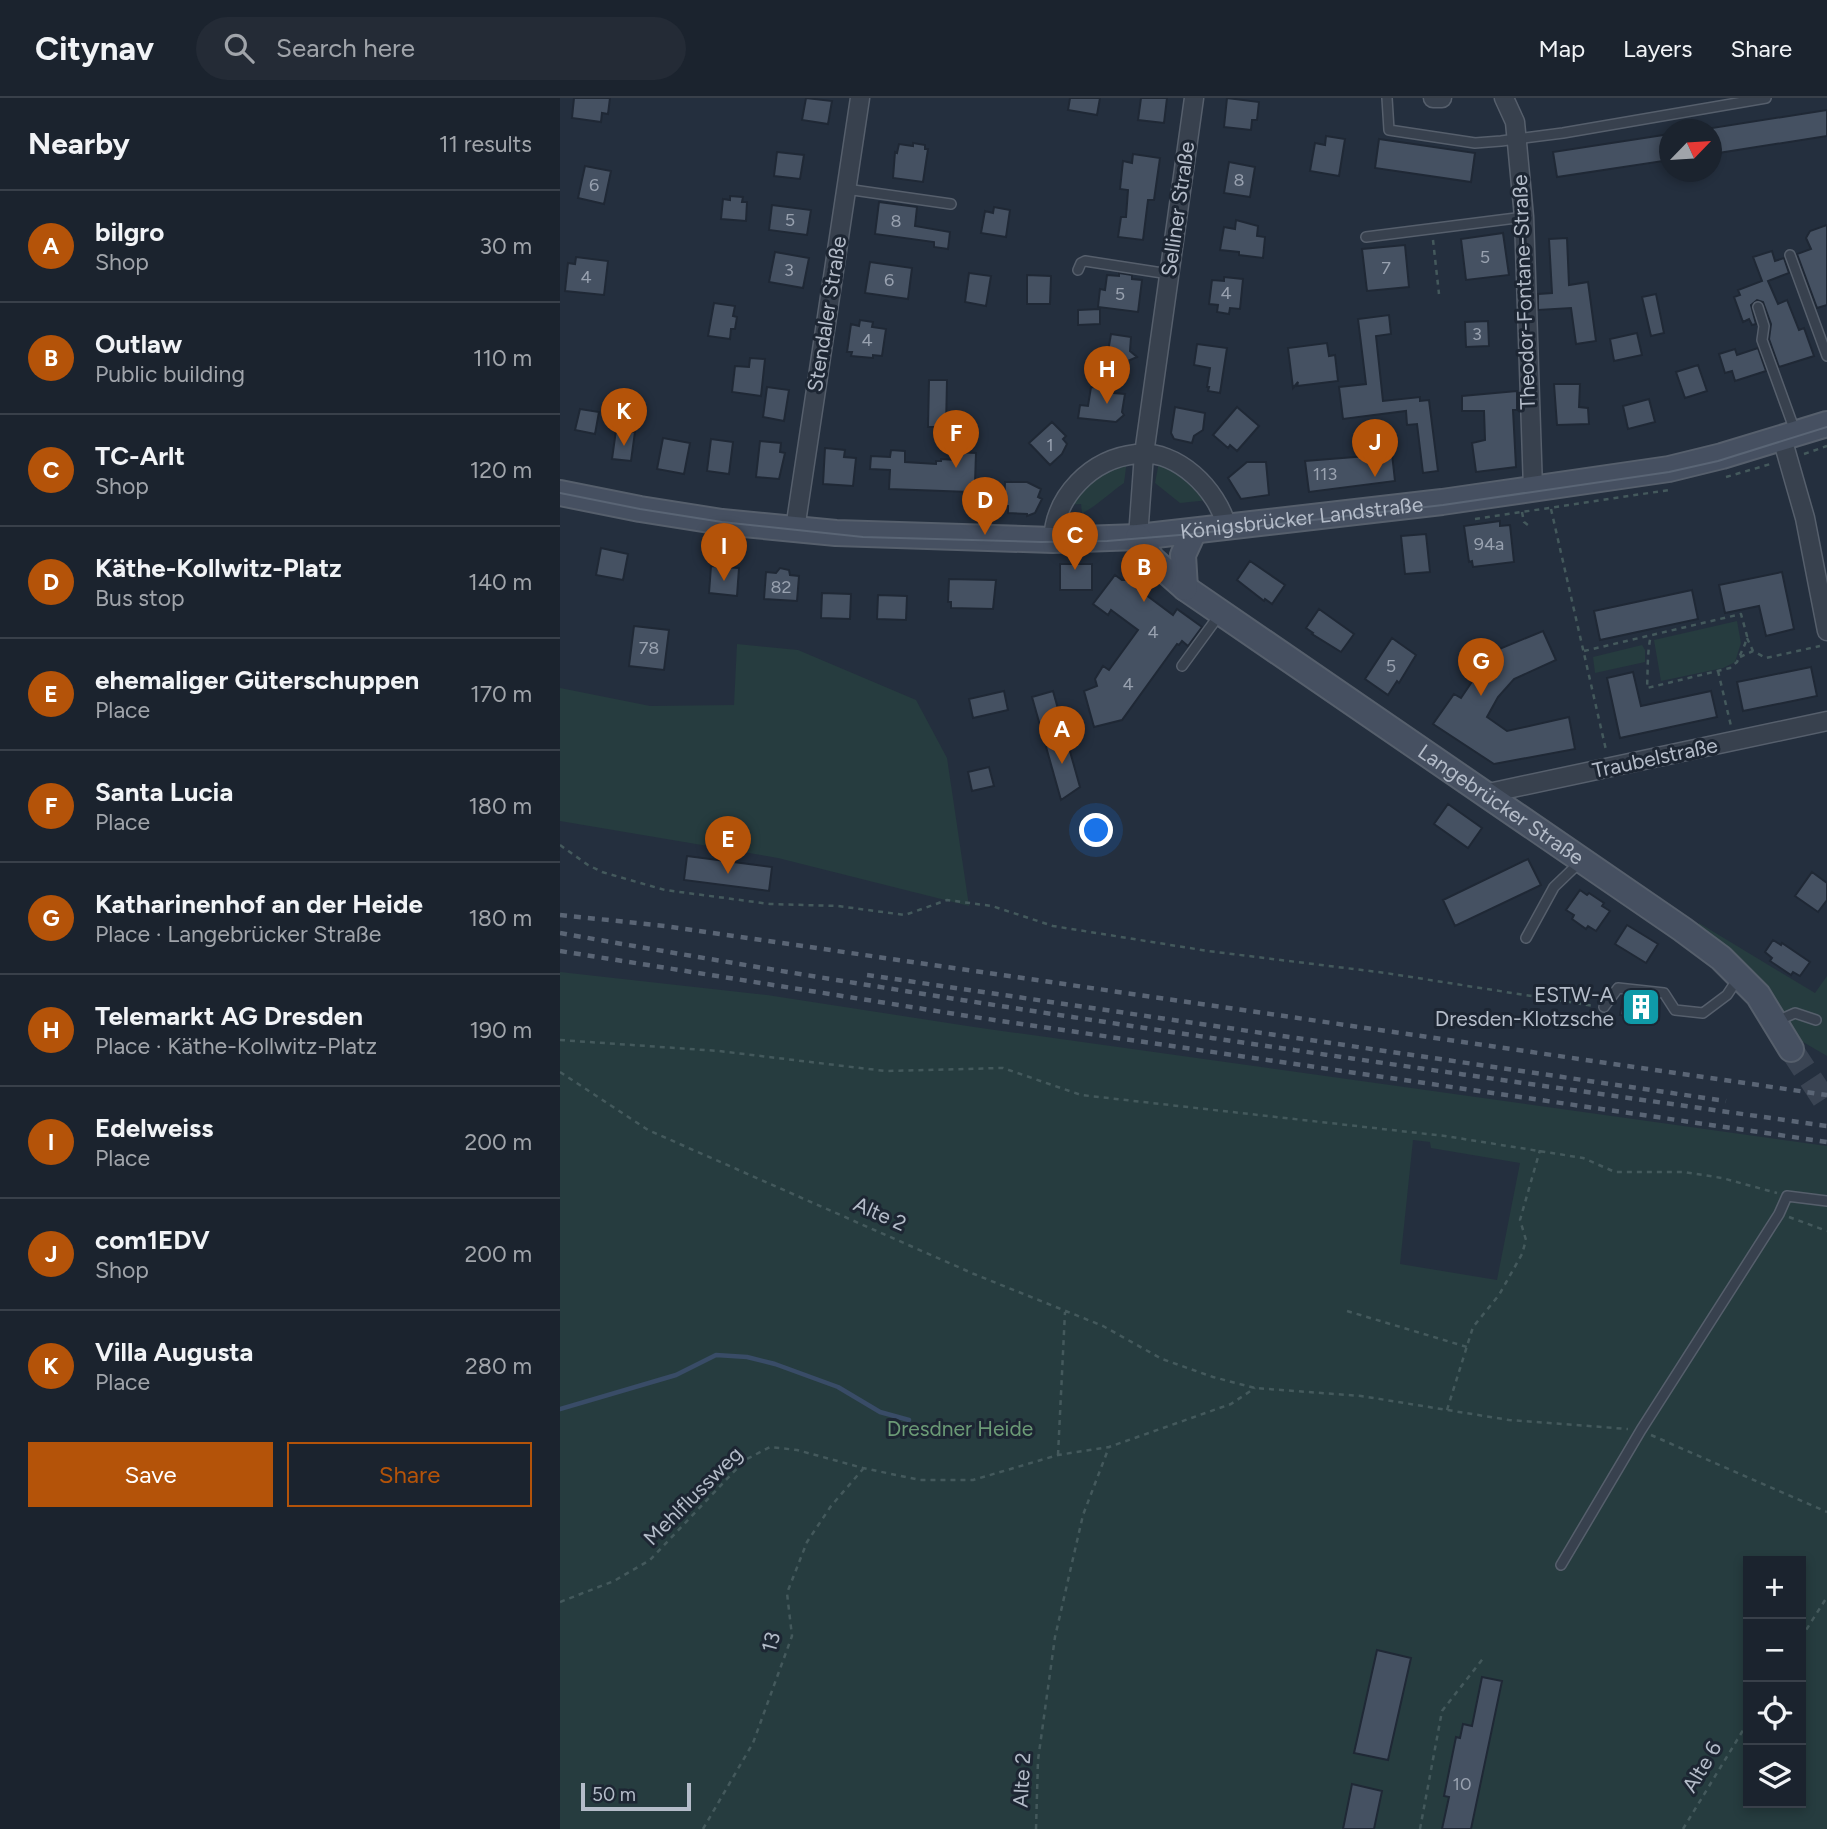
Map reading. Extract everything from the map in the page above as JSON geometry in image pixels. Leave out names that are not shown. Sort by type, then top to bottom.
[{"type":"main road","name":"Königsbrücker Landstraße","points":[[560,493],[722,522],[836,533],[1053,540],[1138,537],[1533,489],[1669,469],[1827,424]]},
{"type":"main road","points":[[1185,588],[1183,555],[1194,531]]},
{"type":"main road","name":"Langebrücker Straße","points":[[1138,537],[1152,559],[1185,588],[1721,958],[1758,995],[1791,1049]]},
{"type":"street","name":"Stendaler Straße","points":[[795,529],[860,98]]},
{"type":"street","name":"Selliner Straße","points":[[1143,459],[1194,98]]},
{"type":"street","points":[[1433,98],[1442,98]]},
{"type":"street","name":"Theodor-Fontane-Straße","points":[[1504,98],[1515,122],[1524,217],[1533,489]]},
{"type":"street","points":[[1789,436],[1827,631]]},
{"type":"street","points":[[1053,540],[1059,508],[1075,484],[1124,456],[1168,460],[1195,476],[1212,495],[1227,527]]},
{"type":"street","points":[[1138,537],[1143,459]]},
{"type":"street","name":"Traubelstraße","points":[[1484,794],[1827,721]]},
{"type":"lane","points":[[1387,98],[1389,130],[1475,143],[1517,139],[1766,98]]},
{"type":"lane","points":[[846,189],[951,204]]},
{"type":"lane","points":[[1366,236],[1524,217]]},
{"type":"lane","points":[[1790,255],[1827,356]]},
{"type":"lane","points":[[1078,270],[1085,261],[1169,274]]},
{"type":"lane","points":[[1758,307],[1764,326],[1762,340],[1789,436]]},
{"type":"lane","points":[[1182,666],[1220,613]]},
{"type":"lane","points":[[1526,938],[1554,887],[1581,861]]},
{"type":"lane","points":[[1604,1007],[1618,988],[1664,992],[1675,1010],[1703,1013],[1727,995],[1742,979]]},
{"type":"lane","points":[[1775,1022],[1795,1013],[1816,1020]]},
{"type":"lane","points":[[1561,1565],[1641,1430],[1779,1214],[1787,1196],[1827,1201]]},
{"type":"path","points":[[1432,230],[1439,294]]},
{"type":"path","points":[[1551,509],[1610,767]]},
{"type":"path","points":[[1522,512],[1524,522],[1528,525]]},
{"type":"path","points":[[1584,651],[1741,614],[1753,651],[1766,658],[1827,645]]},
{"type":"path","points":[[1651,635],[1647,688],[1730,668],[1741,657],[1753,651]]},
{"type":"path","points":[[1741,657],[1746,636]]},
{"type":"path","points":[[1718,671],[1734,741]]},
{"type":"path","points":[[560,845],[602,872],[665,890],[770,904],[838,906],[905,915],[947,900],[992,906],[1053,926],[1208,951],[1386,973],[1604,1007]]},
{"type":"path","points":[[560,1040],[719,1051],[885,1071],[1003,1068],[1081,1095],[1445,1136],[1583,1158],[1615,1172],[1684,1172],[1722,1178],[1787,1196]]},
{"type":"path","name":"Alte 2","points":[[560,1072],[648,1130],[1065,1312],[1103,1326],[1163,1359],[1213,1377],[1255,1388],[1361,1396],[1509,1420],[1641,1430],[1827,1512]]},
{"type":"path","points":[[1447,1410],[1474,1327],[1499,1295],[1522,1254],[1526,1240],[1520,1220],[1540,1150]]},
{"type":"path","points":[[1779,1214],[1827,1231]]},
{"type":"path","points":[[1348,1311],[1467,1347]]},
{"type":"path","points":[[1058,1455],[1065,1312]]},
{"type":"path","name":"Mehlflussweg","points":[[560,1602],[614,1581],[650,1560],[745,1460],[770,1447],[797,1450],[920,1480],[973,1480],[1058,1455],[1108,1447],[1231,1404],[1255,1388]]},
{"type":"path","name":"Alte 2","points":[[1036,1829],[1038,1760],[1055,1637],[1083,1515],[1108,1447]]},
{"type":"path","name":"13","points":[[703,1829],[752,1743],[792,1636],[788,1593],[807,1542],[831,1506],[863,1468]]},
{"type":"path","points":[[1806,1630],[1827,1597]]},
{"type":"path","points":[[1420,1829],[1442,1711],[1485,1656]]},
{"type":"path","name":"Alte 6","points":[[1683,1829],[1743,1730]]},
{"type":"green space","points":[[1127,460],[1124,483],[1097,504],[1082,513],[1081,504],[1067,505],[1076,489]]},
{"type":"green space","points":[[1159,462],[1175,467],[1209,500],[1180,503],[1155,483]]},
{"type":"green space","points":[[1737,621],[1741,643],[1735,662],[1723,668],[1661,681],[1654,640]]},
{"type":"green space","points":[[737,644],[798,650],[916,700],[947,758],[969,906],[778,858],[560,821],[560,688],[650,706],[734,705]]},
{"type":"green space","points":[[1642,645],[1645,662],[1595,673],[1593,657]]},
{"type":"green space","points":[[1699,923],[1815,993],[1827,976],[1827,1056],[1803,1042],[1793,1047],[1695,936]]},
{"type":"green space","name":"Dresdner Heide","points":[[560,972],[767,995],[974,1027],[1827,1146],[1827,1829],[560,1829]],"holes":[[[1413,1140],[1430,1142],[1431,1148],[1520,1163],[1497,1280],[1400,1264]]]},
{"type":"building","points":[[574,98],[610,98],[608,114],[602,113],[601,122],[572,118]]},
{"type":"building","points":[[806,98],[832,101],[828,124],[802,120]]},
{"type":"building","points":[[1070,98],[1100,98],[1097,115],[1068,110]]},
{"type":"building","points":[[1141,98],[1167,98],[1164,123],[1138,120]]},
{"type":"building","points":[[1227,98],[1259,102],[1257,120],[1252,120],[1251,130],[1224,127]]},
{"type":"building","points":[[1827,110],[1827,136],[1722,152],[1722,126]]},
{"type":"building","points":[[1326,136],[1345,139],[1339,176],[1310,171],[1315,143],[1325,145]]},
{"type":"building","points":[[1659,136],[1659,162],[1557,177],[1553,152]]},
{"type":"building","points":[[1379,139],[1475,153],[1471,182],[1375,168]]},
{"type":"building","points":[[913,143],[925,145],[925,149],[928,149],[923,182],[893,178],[895,152],[897,153],[899,144],[913,146]]},
{"type":"building","points":[[777,152],[804,155],[800,179],[774,176]]},
{"type":"building","points":[[1133,154],[1160,158],[1154,200],[1148,200],[1143,240],[1118,237],[1121,217],[1126,217],[1128,190],[1120,189],[1123,161],[1132,163]]},
{"type":"building","points":[[1229,162],[1255,167],[1250,197],[1224,193]]},
{"type":"building","points":[[585,166],[611,171],[604,204],[578,198]]},
{"type":"building","points":[[730,196],[743,197],[742,202],[747,202],[746,221],[721,219],[723,199],[730,200]]},
{"type":"building","points":[[879,202],[917,207],[915,226],[950,232],[948,249],[934,247],[934,242],[875,234]]},
{"type":"building","points":[[772,205],[811,210],[807,235],[769,230]]},
{"type":"building","points":[[994,207],[1010,210],[1006,237],[981,233],[985,211],[993,213]]},
{"type":"building","points":[[1236,220],[1258,226],[1257,236],[1265,237],[1263,258],[1220,250],[1224,227],[1235,229]]},
{"type":"building","points":[[1827,225],[1827,305],[1817,308],[1797,254],[1811,249],[1806,238],[1810,231]]},
{"type":"building","points":[[1503,233],[1509,275],[1466,280],[1461,239]]},
{"type":"building","points":[[1567,238],[1569,285],[1588,282],[1596,341],[1576,344],[1571,308],[1538,310],[1538,294],[1552,293],[1549,239]]},
{"type":"building","points":[[1405,245],[1409,287],[1367,291],[1362,249]]},
{"type":"building","points":[[1772,251],[1775,261],[1784,258],[1789,273],[1768,281],[1778,304],[1787,300],[1799,330],[1804,328],[1814,356],[1779,367],[1769,339],[1771,324],[1763,302],[1757,300],[1751,305],[1756,324],[1752,325],[1749,319],[1743,322],[1734,297],[1740,295],[1738,290],[1762,281],[1753,257]]},
{"type":"building","points":[[775,252],[809,258],[803,288],[769,282]]},
{"type":"building","points":[[576,257],[608,261],[604,295],[565,291],[568,263],[575,264]]},
{"type":"building","points":[[870,262],[912,268],[908,299],[865,293]]},
{"type":"building","points":[[969,273],[991,276],[986,306],[965,302]]},
{"type":"building","points":[[1119,273],[1142,280],[1138,312],[1098,307],[1100,289],[1105,290],[1107,275],[1119,276]]},
{"type":"building","points":[[1027,275],[1051,276],[1050,304],[1027,304]]},
{"type":"building","points":[[1224,277],[1243,279],[1240,309],[1230,308],[1229,314],[1217,312],[1218,305],[1209,304],[1212,280],[1224,281]]},
{"type":"building","points":[[1656,294],[1664,333],[1651,336],[1642,297]]},
{"type":"building","points":[[714,303],[735,306],[733,316],[737,317],[730,339],[708,336]]},
{"type":"building","points":[[1100,309],[1100,324],[1078,325],[1078,310]]},
{"type":"building","points":[[1389,315],[1391,334],[1376,336],[1383,401],[1420,397],[1420,401],[1429,400],[1438,471],[1423,473],[1417,424],[1407,425],[1406,411],[1343,419],[1339,387],[1366,384],[1358,319]]},
{"type":"building","points":[[860,320],[873,322],[872,327],[886,329],[882,356],[851,356],[852,352],[847,352],[851,324],[859,326]]},
{"type":"building","points":[[1488,321],[1489,346],[1466,347],[1465,322]]},
{"type":"building","points":[[1637,333],[1642,355],[1614,361],[1610,339]]},
{"type":"building","points":[[1111,334],[1131,337],[1130,351],[1137,357],[1128,361],[1127,366],[1106,363]]},
{"type":"building","points":[[1327,343],[1329,356],[1335,355],[1338,381],[1297,386],[1298,382],[1293,388],[1288,348]]},
{"type":"building","points":[[1197,344],[1227,348],[1220,393],[1208,391],[1210,368],[1194,365]]},
{"type":"building","points":[[1758,348],[1766,371],[1735,381],[1732,371],[1725,373],[1719,354],[1735,349],[1737,355]]},
{"type":"building","points":[[750,358],[765,359],[761,396],[732,392],[735,366],[749,367]]},
{"type":"building","points":[[1698,365],[1707,391],[1685,398],[1676,372]]},
{"type":"building","points":[[929,380],[947,380],[946,427],[928,427]]},
{"type":"building","points":[[1554,384],[1580,384],[1579,407],[1588,408],[1589,424],[1557,425]]},
{"type":"building","points":[[767,387],[789,390],[784,421],[763,417]]},
{"type":"building","points":[[1091,387],[1113,388],[1114,393],[1125,394],[1122,412],[1124,415],[1116,422],[1078,418],[1080,405],[1088,406]]},
{"type":"building","points":[[1517,391],[1517,410],[1513,410],[1516,467],[1476,472],[1472,443],[1485,440],[1484,411],[1462,411],[1462,396]]},
{"type":"building","points":[[1649,399],[1655,422],[1628,429],[1623,406]]},
{"type":"building","points":[[1175,407],[1205,413],[1203,430],[1194,436],[1192,443],[1174,439],[1171,433]]},
{"type":"building","points":[[1237,407],[1259,426],[1237,451],[1230,445],[1228,448],[1213,435]]},
{"type":"building","points":[[580,409],[599,412],[595,434],[575,430]]},
{"type":"building","points":[[1052,422],[1066,436],[1063,439],[1067,444],[1062,454],[1050,465],[1029,443]]},
{"type":"building","points":[[616,430],[635,432],[631,461],[612,459]]},
{"type":"building","points":[[663,438],[690,443],[684,474],[657,469]]},
{"type":"building","points":[[711,439],[733,442],[729,474],[707,471]]},
{"type":"building","points":[[760,441],[781,443],[780,452],[785,453],[779,479],[756,477]]},
{"type":"building","points":[[825,448],[845,450],[844,457],[856,458],[853,486],[823,484]]},
{"type":"building","points":[[891,450],[905,451],[905,462],[936,464],[936,461],[941,459],[956,460],[956,452],[976,453],[975,483],[971,483],[970,492],[889,489],[890,470],[870,469],[871,456],[890,457]]},
{"type":"building","points":[[1392,454],[1395,481],[1309,492],[1305,461]]},
{"type":"building","points":[[1247,462],[1266,462],[1269,495],[1241,499],[1228,478]]},
{"type":"building","points":[[1005,482],[1027,482],[1041,489],[1038,497],[1042,499],[1035,513],[1027,516],[1008,513],[1008,506],[1004,506]]},
{"type":"building","points":[[1500,521],[1500,526],[1510,525],[1514,562],[1473,567],[1472,561],[1469,562],[1464,526]]},
{"type":"building","points":[[1426,534],[1430,572],[1405,574],[1401,536]]},
{"type":"building","points":[[601,548],[628,554],[623,580],[596,575]]},
{"type":"building","points":[[1250,561],[1285,585],[1272,604],[1237,580]]},
{"type":"building","points":[[1060,564],[1092,564],[1092,590],[1060,590]]},
{"type":"building","points":[[711,566],[739,568],[737,596],[709,593]]},
{"type":"building","points":[[780,568],[789,570],[790,575],[799,576],[797,601],[764,599],[766,572],[776,573]]},
{"type":"building","points":[[1782,572],[1794,629],[1766,636],[1759,606],[1725,613],[1719,585]]},
{"type":"building","points":[[1115,575],[1126,580],[1173,615],[1177,609],[1202,627],[1188,646],[1182,641],[1177,644],[1122,720],[1094,727],[1084,691],[1097,686],[1095,679],[1103,666],[1109,670],[1138,630],[1111,610],[1108,615],[1093,604]]},
{"type":"building","points":[[949,579],[996,580],[993,609],[951,608],[951,602],[948,602]]},
{"type":"building","points":[[1692,590],[1698,619],[1600,640],[1594,611]]},
{"type":"building","points":[[822,593],[851,594],[850,619],[821,618]]},
{"type":"building","points":[[878,595],[907,596],[906,620],[877,619]]},
{"type":"building","points":[[1319,609],[1354,634],[1341,652],[1306,628]]},
{"type":"building","points":[[634,626],[669,630],[664,670],[629,666]]},
{"type":"building","points":[[1543,631],[1556,660],[1514,679],[1498,697],[1487,717],[1507,731],[1569,717],[1575,749],[1494,764],[1433,724],[1454,694],[1461,698],[1492,652]]},
{"type":"building","points":[[1392,638],[1416,655],[1399,683],[1397,681],[1388,695],[1365,679]]},
{"type":"building","points":[[1811,667],[1817,696],[1743,711],[1737,682]]},
{"type":"building","points":[[1633,672],[1641,706],[1711,691],[1717,717],[1620,738],[1607,678]]},
{"type":"building","points":[[1004,691],[1008,710],[973,718],[969,699]]},
{"type":"building","points":[[1053,691],[1080,787],[1061,800],[1032,697]]},
{"type":"building","points":[[989,767],[994,786],[972,791],[968,772]]},
{"type":"building","points":[[1448,804],[1482,828],[1468,848],[1434,824]]},
{"type":"building","points":[[687,856],[772,867],[769,891],[684,880]]},
{"type":"building","points":[[1528,859],[1541,885],[1455,926],[1443,900]]},
{"type":"building","points":[[1812,872],[1827,883],[1827,900],[1818,912],[1795,896]]},
{"type":"building","points":[[1580,890],[1604,903],[1602,906],[1610,911],[1596,931],[1588,926],[1586,929],[1572,919],[1574,915],[1566,910]]},
{"type":"building","points":[[1627,925],[1658,944],[1646,963],[1615,944]]},
{"type":"building","points":[[1773,940],[1810,962],[1800,976],[1793,972],[1791,975],[1770,961],[1772,958],[1765,952]]},
{"type":"building","name":"ESTW-A Dresden-Klotzsche","points":[[1623,996],[1660,1000],[1659,1020],[1620,1015]]},
{"type":"building","points":[[1377,1650],[1411,1658],[1388,1760],[1354,1753]]},
{"type":"building","points":[[1482,1677],[1502,1681],[1471,1829],[1442,1829],[1449,1797],[1444,1796],[1456,1737],[1460,1738],[1463,1724],[1472,1726]]},
{"type":"building","points":[[1352,1784],[1382,1791],[1374,1829],[1343,1829]]},
{"type":"waterway","points":[[560,1409],[676,1375],[716,1355],[747,1357],[775,1364],[838,1387],[880,1412],[909,1420]]},
{"type":"tunnel","points":[[1791,1049],[1827,1104]]},
{"type":"tram line","points":[[560,493],[722,522],[863,537],[1107,541],[1443,505],[1669,472],[1718,461],[1827,427]]},
{"type":"railway","points":[[560,915],[665,926],[1827,1095]]},
{"type":"railway","points":[[560,933],[1034,1011],[1827,1126]]},
{"type":"railway","points":[[560,951],[974,1017],[1827,1142]]},
{"type":"railway","points":[[867,975],[1726,1101]]},
{"type":"place","name":"Telemarkt AG Dresden","points":[[1107,404]]},
{"type":"place","name":"Villa Augusta","points":[[624,446]]},
{"type":"place","name":"Santa Lucia","points":[[956,468]]},
{"type":"place","name":"com1EDV","points":[[1375,477]]},
{"type":"place","name":"Käthe-Kollwitz-Platz","points":[[985,535]]},
{"type":"place","name":"TC-Arlt","points":[[1075,570]]},
{"type":"place","name":"Edelweiss","points":[[724,581]]},
{"type":"place","name":"Outlaw","points":[[1144,602]]},
{"type":"place","name":"Katharinenhof an der Heide","points":[[1481,696]]},
{"type":"place","name":"bilgro","points":[[1062,764]]},
{"type":"place","name":"ehemaliger Güterschuppen","points":[[728,874]]},
{"type":"place","name":"ESTW-A Dresden-Klotzsche","points":[[1641,1007]]}]
